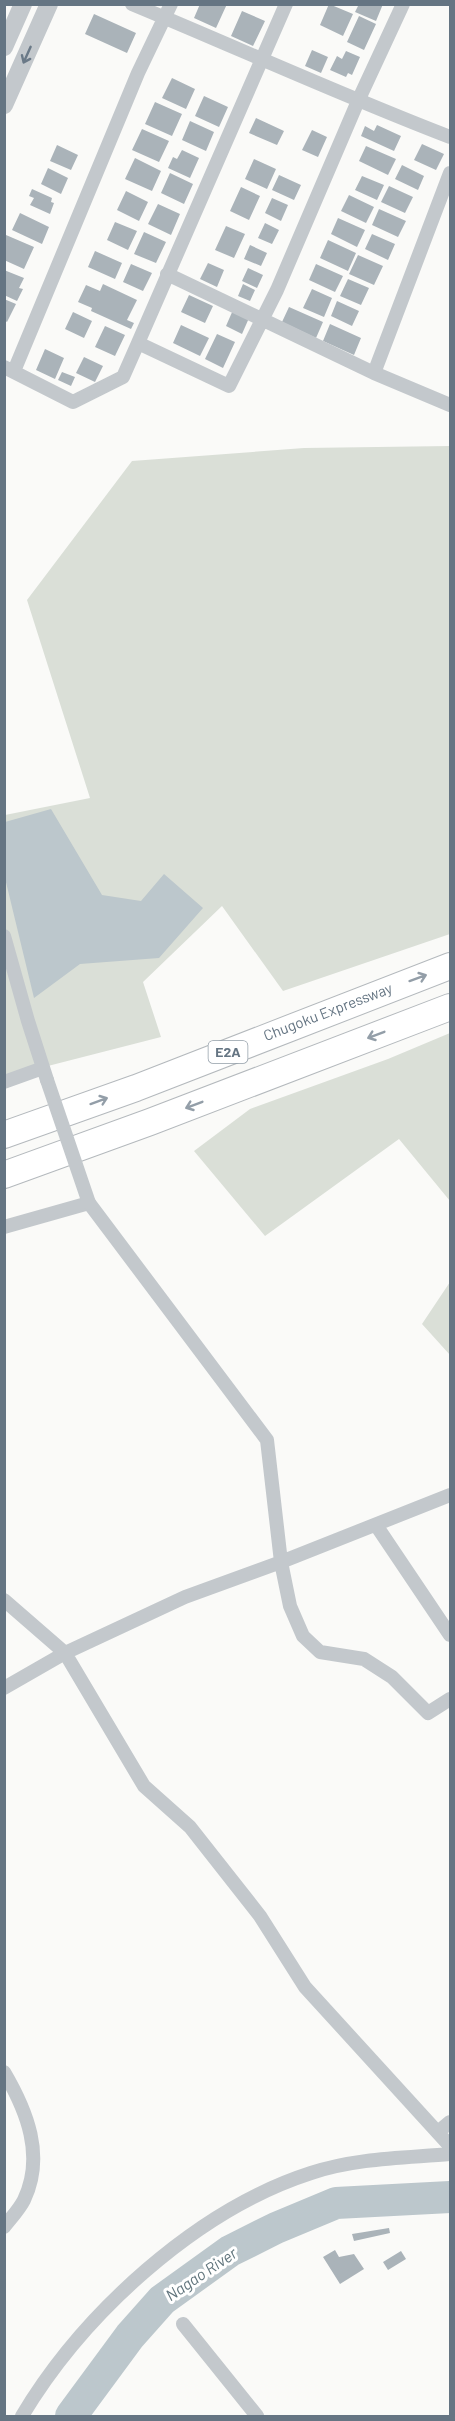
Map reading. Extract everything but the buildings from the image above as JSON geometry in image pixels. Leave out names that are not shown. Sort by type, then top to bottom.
[{"type":"highway","name":"Chugoku Expressway","points":[[4,1135],[136,1088],[450,966]]},
{"type":"highway","name":"E2A","points":[[4,1175],[150,1122],[450,1007]]},
{"type":"street","points":[[4,47],[23,4]]},
{"type":"street","points":[[4,105],[49,4]]},
{"type":"street","points":[[132,4],[212,36],[358,101],[450,137]]},
{"type":"street","points":[[171,4],[138,73],[9,369],[73,402],[123,377],[286,4]]},
{"type":"street","points":[[138,343],[229,386],[278,290],[358,101],[403,4]]},
{"type":"street","points":[[374,373],[450,173]]},
{"type":"street","points":[[167,274],[374,373],[450,405]]},
{"type":"street","points":[[4,936],[45,1074],[89,1203],[267,1440],[281,1562],[290,1606],[303,1636],[320,1652],[364,1659],[392,1677],[428,1713],[450,1699]]},
{"type":"street","points":[[4,1082],[45,1074]]},
{"type":"street","points":[[4,1227],[89,1203]]},
{"type":"street","points":[[4,1688],[65,1653],[185,1597],[450,1496]]},
{"type":"street","points":[[376,1525],[450,1635]]},
{"type":"street","points":[[4,1599],[65,1653],[144,1786],[190,1827],[260,1916],[305,1987],[450,2146]]},
{"type":"street","points":[[4,2072],[19,2097],[34,2143],[31,2174],[24,2200],[4,2227]]},
{"type":"street","points":[[438,2132],[450,2122]]},
{"type":"street","points":[[22,2416],[69,2349],[99,2315],[146,2270],[197,2231],[260,2193],[312,2172],[361,2161],[450,2154]]},
{"type":"street","points":[[183,2324],[257,2416]]},
{"type":"shaded area","points":[[450,446],[450,934],[283,991],[222,906],[143,982],[161,1037],[5,1077],[5,815],[90,798],[27,600],[132,461],[304,448]]},
{"type":"shaded area","points":[[51,809],[102,895],[141,901],[164,874],[203,908],[159,958],[80,964],[34,998],[5,878],[5,822]]},
{"type":"shaded area","points":[[450,1033],[450,1201],[399,1139],[265,1236],[194,1151],[250,1109],[388,1059]]},
{"type":"shaded area","points":[[450,1282],[450,1355],[422,1324]]},
{"type":"waterway","name":"Nagao River","points":[[71,2416],[130,2336],[162,2300],[230,2251],[276,2228],[336,2203],[450,2197]]}]
